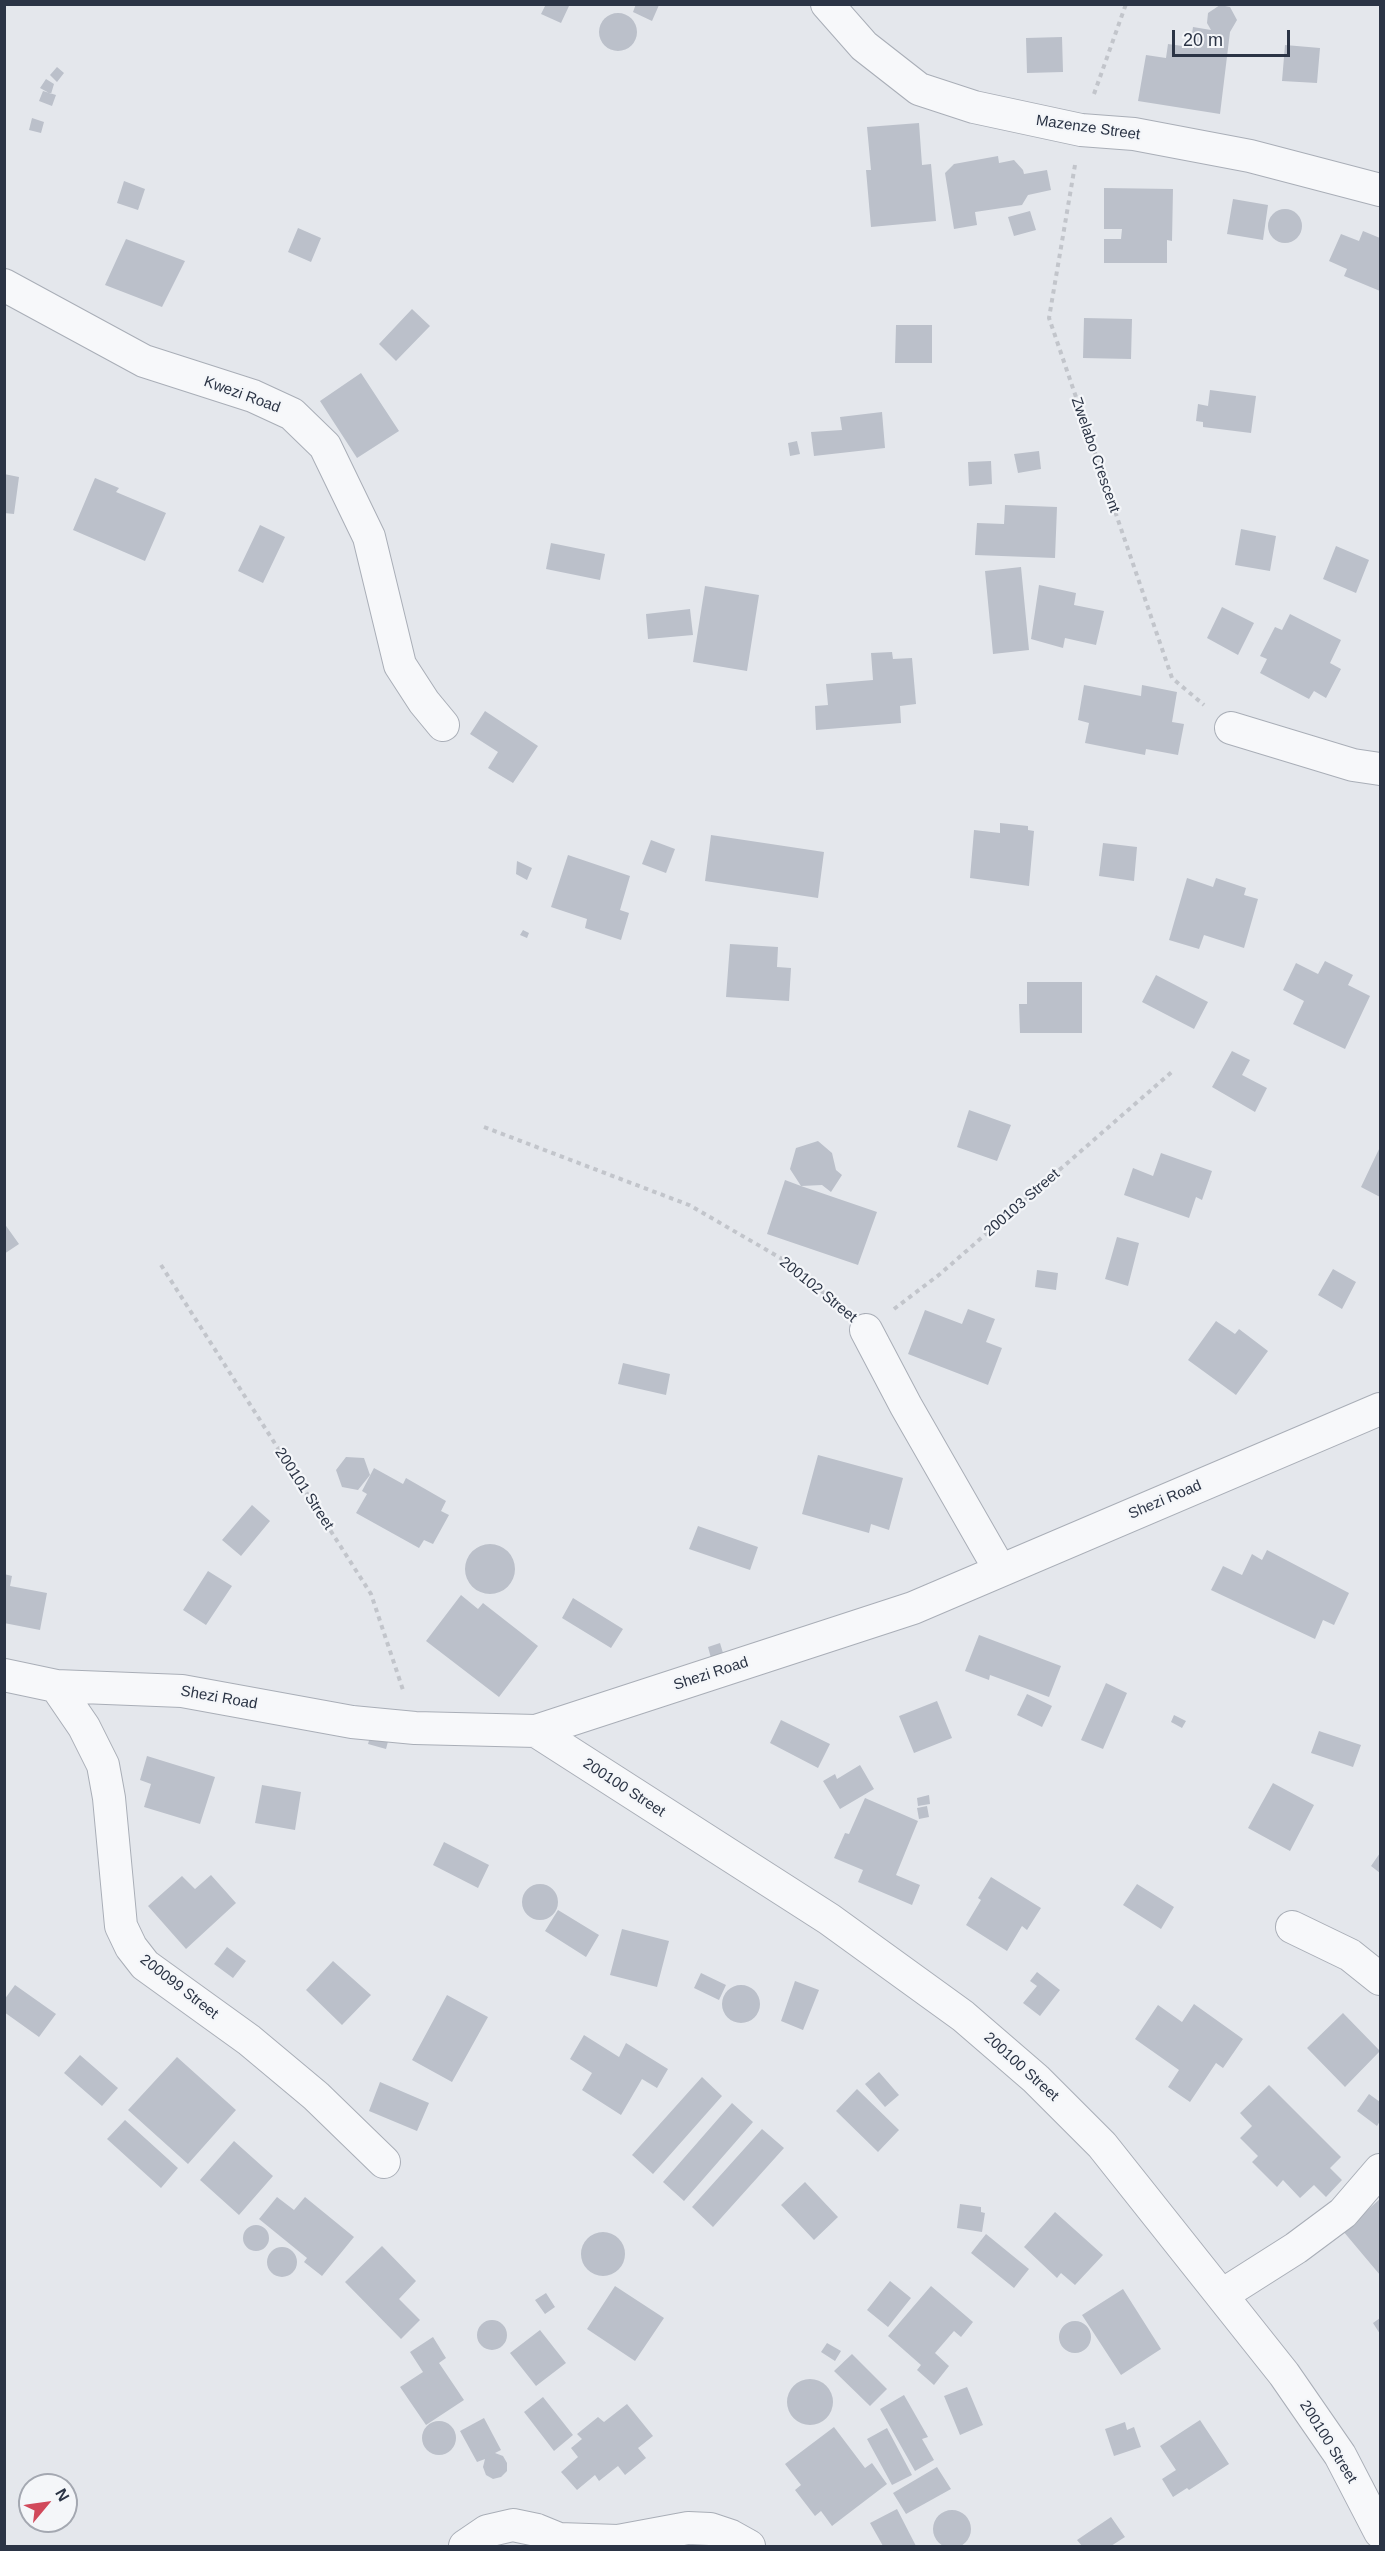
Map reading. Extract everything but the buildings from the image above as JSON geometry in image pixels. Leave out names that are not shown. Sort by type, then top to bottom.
[{"type":"street","name":"Mazenze Street","points":[[827,4],[864,46],[919,88],[974,107],[1081,130],[1134,134],[1250,156],[1380,190]]},
{"type":"street","name":"Kwezi Road","points":[[4,285],[144,361],[253,396],[292,414],[325,446],[369,537],[400,665],[424,702],[443,725]]},
{"type":"street","points":[[1232,728],[1353,765],[1380,769]]},
{"type":"street","name":"200102 Street","points":[[866,1330],[906,1406],[1000,1570]]},
{"type":"street","name":"Shezi Road","points":[[4,1675],[56,1686],[182,1691],[352,1722],[415,1728],[536,1731],[913,1608],[1380,1408]]},
{"type":"street","name":"200099 Street","points":[[56,1686],[84,1727],[103,1765],[109,1798],[121,1926],[130,1947],[145,1965],[249,2040],[316,2096],[384,2162]]},
{"type":"street","name":"200100 Street","points":[[536,1731],[829,1919],[963,2016],[1036,2079],[1102,2145],[1284,2374],[1340,2455],[1380,2532]]},
{"type":"street","points":[[1292,1927],[1350,1955],[1380,1979]]},
{"type":"street","points":[[1222,2295],[1296,2248],[1343,2213],[1380,2170]]},
{"type":"street","points":[[465,2547],[486,2531],[513,2525],[537,2530],[559,2539],[598,2541],[618,2541],[688,2528],[710,2529],[731,2536],[748,2547]]},
{"type":"path","name":"Zwelabo Crescent","points":[[1126,4],[1081,130],[1049,318],[1172,678],[1232,728]]},
{"type":"path","name":"200103 Street","points":[[866,1330],[940,1274],[1174,1070]]},
{"type":"path","name":"200102 Street","points":[[484,1128],[689,1205],[791,1264],[866,1330]]},
{"type":"path","name":"200101 Street","points":[[161,1265],[371,1594],[415,1728]]}]
